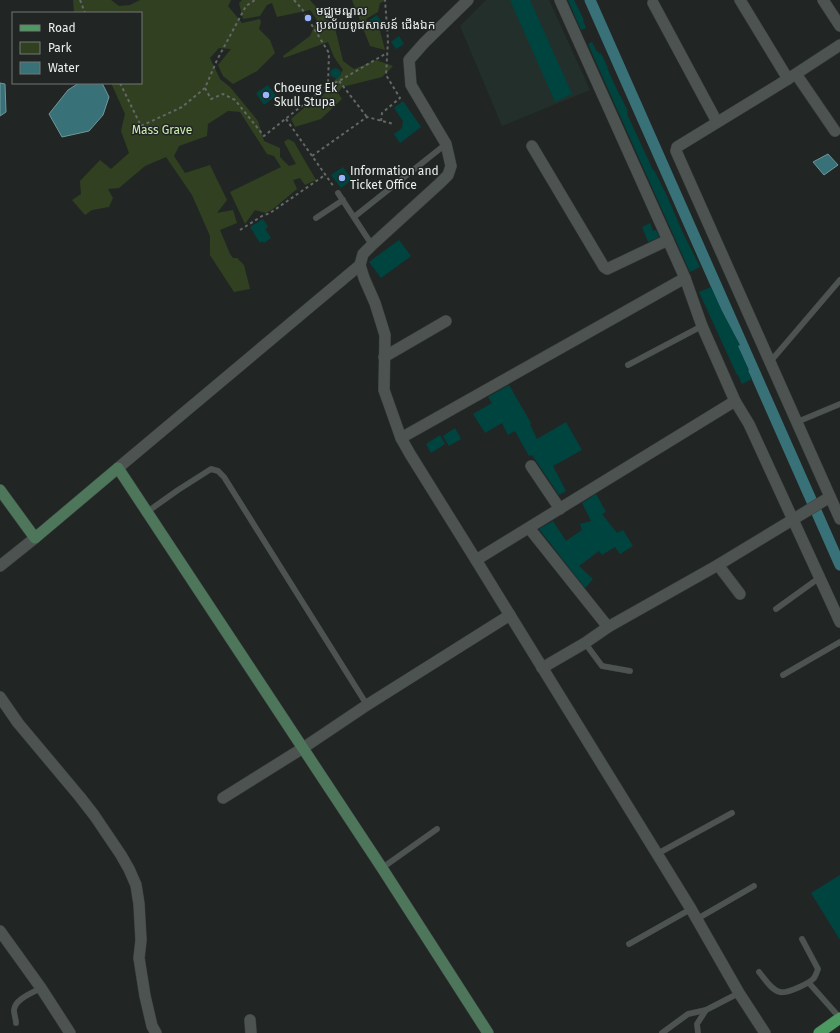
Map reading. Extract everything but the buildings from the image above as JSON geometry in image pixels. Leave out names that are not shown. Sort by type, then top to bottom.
[{"type":"main road","points":[[0,490],[35,538],[118,468],[382,868],[488,1033]]},
{"type":"main road","points":[[819,1033],[840,1018]]},
{"type":"street","points":[[468,0],[424,43],[409,60],[411,85],[446,144],[451,166],[448,175],[363,254],[360,265],[385,334],[384,390],[401,438],[410,454],[691,909],[739,994],[764,1033]]},
{"type":"street","points":[[560,0],[685,278],[702,326],[735,401],[749,424],[840,622]]},
{"type":"street","points":[[740,0],[792,76],[835,131]]},
{"type":"street","points":[[823,0],[840,26]]},
{"type":"street","points":[[653,3],[717,122]]},
{"type":"street","points":[[840,45],[677,147],[676,151],[797,422],[826,499],[840,519]]},
{"type":"street","points":[[532,146],[607,270],[668,240]]},
{"type":"street","points":[[118,468],[360,265]]},
{"type":"street","points":[[401,438],[685,278]]},
{"type":"street","points":[[384,357],[446,322]]},
{"type":"street","points":[[476,560],[735,401]]},
{"type":"street","points":[[531,466],[560,509]]},
{"type":"street","points":[[542,668],[585,643],[608,627],[718,565],[826,499]]},
{"type":"street","points":[[530,528],[608,627]]},
{"type":"street","points":[[0,566],[35,538]]},
{"type":"street","points":[[718,565],[740,594]]},
{"type":"street","points":[[223,798],[510,615]]},
{"type":"street","points":[[0,697],[18,723],[94,815],[129,869],[136,885],[139,904],[141,940],[139,958],[147,1004],[152,1026],[156,1033]]},
{"type":"street","points":[[0,931],[41,988],[70,1033]]},
{"type":"street","points":[[250,1020],[251,1033]]},
{"type":"lane","points":[[354,217],[446,144]]},
{"type":"lane","points":[[338,193],[372,245]]},
{"type":"lane","points":[[316,218],[343,200]]},
{"type":"lane","points":[[770,362],[840,280]]},
{"type":"lane","points":[[628,365],[702,326]]},
{"type":"lane","points":[[797,422],[840,404]]},
{"type":"lane","points":[[147,512],[211,469],[224,477],[367,705]]},
{"type":"lane","points":[[776,609],[819,578]]},
{"type":"lane","points":[[783,675],[840,642]]},
{"type":"lane","points":[[585,643],[602,666],[630,671]]},
{"type":"lane","points":[[656,854],[732,813]]},
{"type":"lane","points":[[382,868],[437,829]]},
{"type":"lane","points":[[697,919],[754,886]]},
{"type":"lane","points":[[629,944],[691,909]]},
{"type":"lane","points":[[759,972],[774,989],[780,992],[786,992],[809,983],[816,976],[818,969],[802,940]]},
{"type":"lane","points":[[809,983],[840,1018]]},
{"type":"lane","points":[[16,1023],[14,1012],[15,1005],[18,1001],[41,988]]},
{"type":"lane","points":[[662,1033],[688,1014],[706,1010],[739,994]]},
{"type":"lane","points":[[698,1033],[697,1024],[706,1010]]},
{"type":"path","points":[[80,0],[85,12]]},
{"type":"path","points":[[120,84],[141,126],[182,107],[205,88],[217,60],[246,6],[255,0]]},
{"type":"path","points":[[294,0],[302,9],[329,53],[328,85]]},
{"type":"path","points":[[381,121],[382,112],[400,98],[386,75],[388,40],[385,0]]},
{"type":"path","points":[[205,88],[211,99],[223,94],[236,100],[264,136],[328,85],[339,81],[387,53]]},
{"type":"path","points":[[339,81],[367,117],[394,124]]},
{"type":"path","points":[[312,156],[367,117]]},
{"type":"path","points":[[286,118],[338,193]]},
{"type":"path","points":[[240,230],[262,216],[270,213],[325,175]]},
{"type":"shaded area","points":[[486,0],[549,0],[590,90],[502,126],[460,26]]},
{"type":"green space","name":"Mass Grave","points":[[73,0],[111,0],[119,6],[130,5],[140,0],[231,0],[228,6],[242,23],[260,19],[261,22],[259,29],[270,40],[275,53],[257,71],[233,84],[223,76],[218,65],[231,49],[219,48],[210,58],[220,79],[230,87],[258,121],[264,141],[280,148],[280,157],[289,166],[296,164],[284,142],[288,139],[294,142],[316,180],[305,185],[300,178],[293,180],[297,189],[266,213],[255,210],[245,224],[230,192],[281,167],[274,156],[267,154],[240,112],[228,111],[208,124],[207,136],[179,146],[174,156],[185,173],[210,165],[227,200],[217,213],[233,210],[237,223],[220,230],[230,254],[233,258],[237,258],[244,265],[250,289],[234,292],[210,255],[210,236],[192,195],[166,157],[145,166],[119,188],[108,189],[113,198],[109,207],[92,210],[85,215],[72,200],[81,194],[80,181],[100,160],[111,169],[129,153],[121,131],[125,114],[111,84],[142,84],[142,12],[74,12]]},
{"type":"green space","points":[[242,0],[310,0],[335,28],[343,61],[354,69],[376,60],[393,66],[382,77],[342,87],[338,93],[342,99],[321,119],[295,127],[291,119],[305,107],[309,108],[320,103],[320,99],[343,70],[334,57],[328,42],[284,58],[283,56],[310,36],[317,20],[310,10],[277,17],[272,3],[267,5],[260,16],[243,19],[239,3]]},
{"type":"green space","points":[[352,0],[387,0],[380,3],[378,12],[366,19],[373,31],[379,27],[385,50],[370,46]]},
{"type":"water","points":[[0,83],[5,84],[6,112],[0,116]]},
{"type":"water","points":[[77,84],[102,84],[109,97],[103,115],[89,131],[62,137],[49,114],[68,90]]},
{"type":"water","points":[[828,154],[838,165],[824,175],[813,162]]},
{"type":"waterway","points":[[590,0],[840,565]]},
{"type":"place","name":"មជ្ឈមណ្ឌល ប្រល័យពូជសាសន៍ ជើងឯក","points":[[308,18]]},
{"type":"place","name":"Choeung Ek Skull Stupa","points":[[266,95]]},
{"type":"place","name":"Information and Ticket Office","points":[[342,178]]}]
